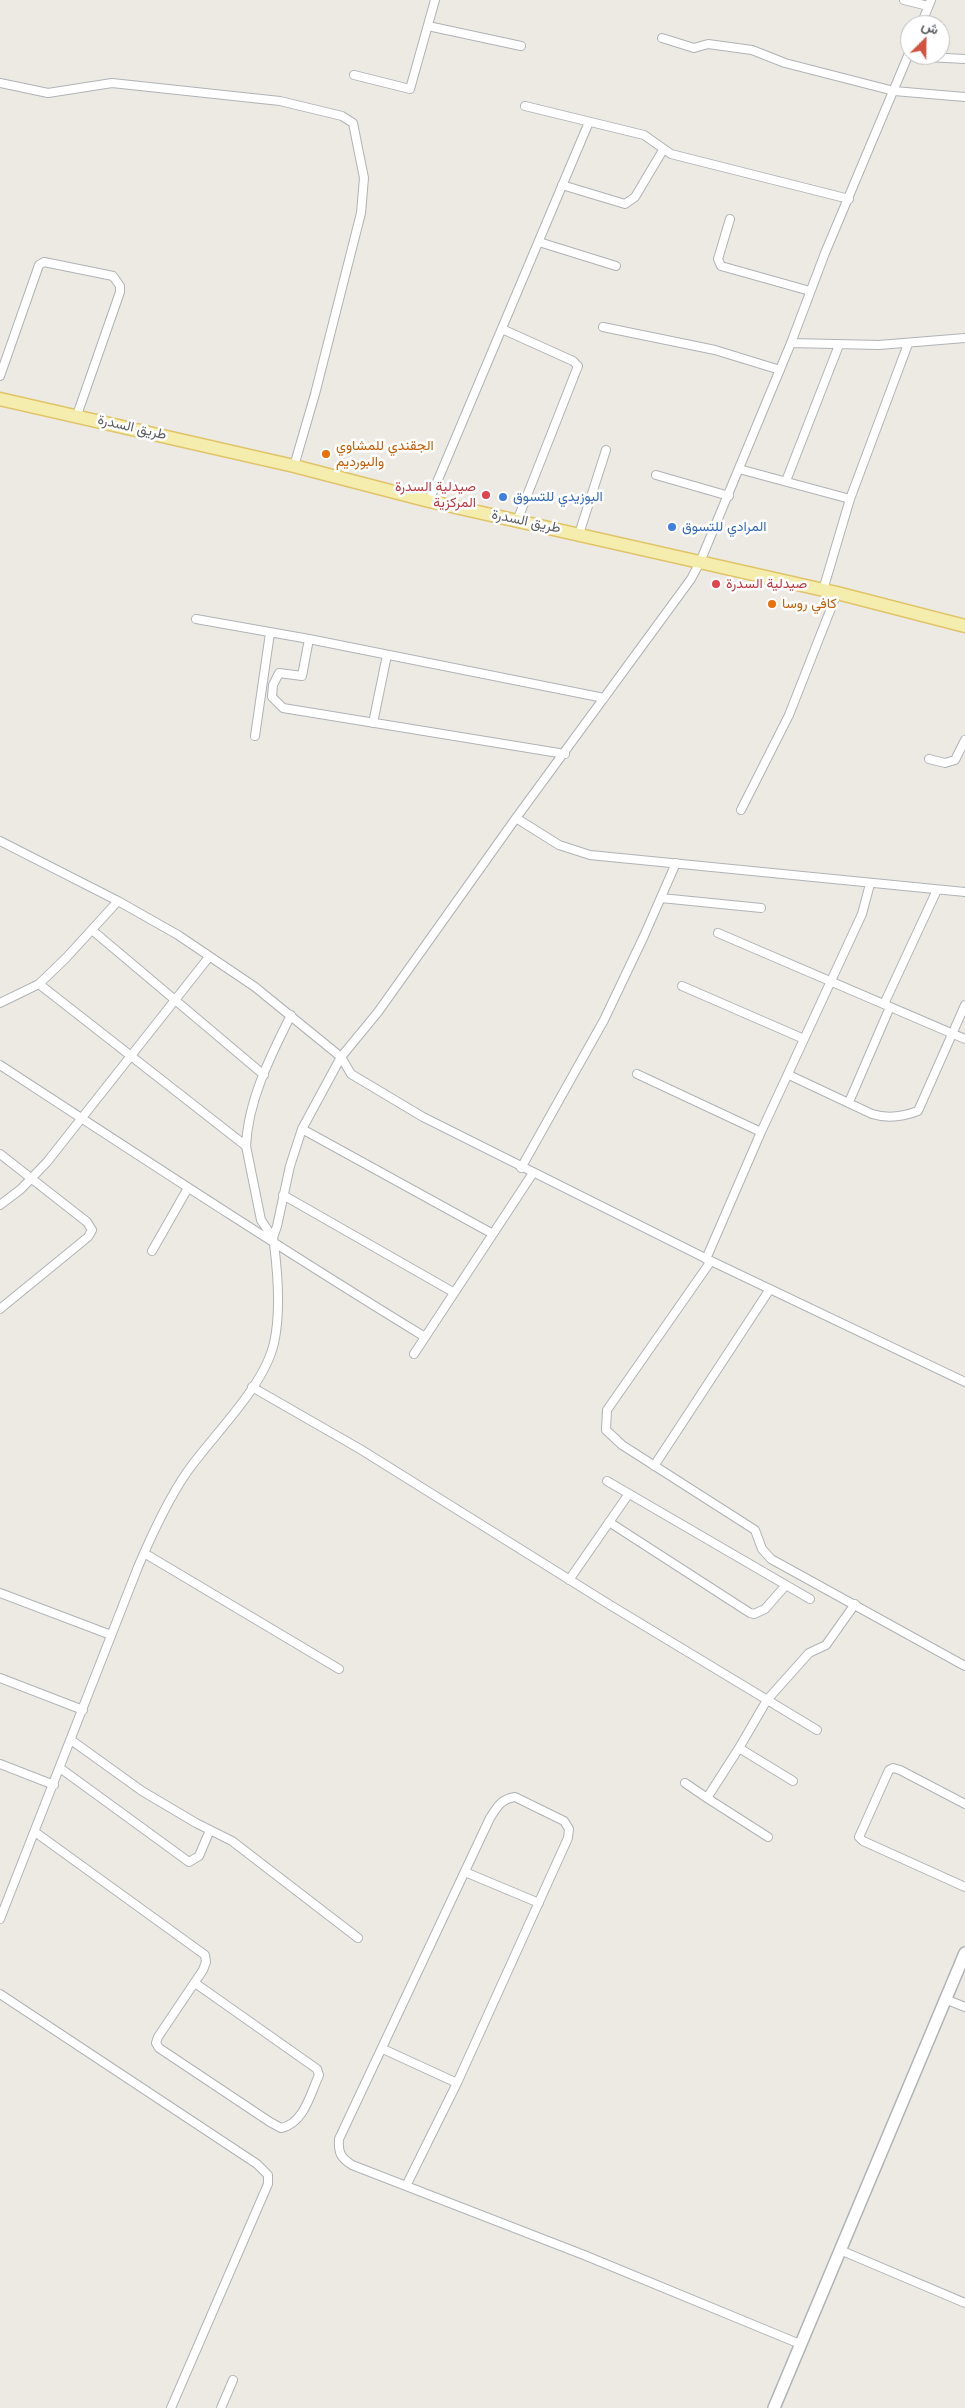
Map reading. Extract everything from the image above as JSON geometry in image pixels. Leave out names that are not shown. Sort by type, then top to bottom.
[{"type":"main road","name":"طريق السدرة","points":[[0,399],[77,415],[294,466],[429,501],[837,593],[965,626]]},
{"type":"street","points":[[354,75],[410,89],[435,0]]},
{"type":"street","points":[[904,0],[930,3],[925,15]]},
{"type":"street","points":[[428,26],[521,46]]},
{"type":"street","points":[[662,38],[694,48],[708,44],[752,50],[785,63],[894,91],[965,97]]},
{"type":"street","points":[[950,57],[965,59]]},
{"type":"street","points":[[0,1919],[144,1553],[177,1488],[252,1387],[269,1357],[278,1319],[273,1241],[283,1195],[302,1128],[341,1057],[372,1019],[691,579],[729,496],[810,291],[904,65]]},
{"type":"street","points":[[0,83],[45,93],[112,83],[280,101],[342,116],[353,123],[364,178],[361,213],[315,394],[294,466]]},
{"type":"street","points":[[525,106],[644,135],[671,154],[849,199]]},
{"type":"street","points":[[429,501],[589,122]]},
{"type":"street","points":[[562,185],[625,204],[635,197],[663,150]]},
{"type":"street","points":[[730,219],[718,259],[721,266],[810,291]]},
{"type":"street","points":[[539,242],[616,266]]},
{"type":"street","points":[[0,376],[39,265],[44,262],[113,276],[120,286],[120,292],[77,415]]},
{"type":"street","points":[[604,327],[715,350],[780,370]]},
{"type":"street","points":[[502,329],[573,361],[578,366],[517,521]]},
{"type":"street","points":[[791,343],[839,345],[908,344],[965,338]]},
{"type":"street","points":[[823,590],[850,499],[908,344]]},
{"type":"street","points":[[786,481],[839,345]]},
{"type":"street","points":[[580,534],[606,450]]},
{"type":"street","points":[[739,469],[850,499]]},
{"type":"street","points":[[656,475],[729,496]]},
{"type":"street","points":[[741,810],[789,715],[837,593]]},
{"type":"street","points":[[196,619],[309,639],[604,698]]},
{"type":"street","points":[[255,736],[270,633]]},
{"type":"street","points":[[309,639],[302,676],[279,673],[272,693],[275,701],[283,708],[565,754]]},
{"type":"street","points":[[373,723],[387,655]]},
{"type":"street","points":[[929,759],[945,763],[955,760],[965,740]]},
{"type":"street","points":[[516,818],[559,845],[590,855],[965,892]]},
{"type":"street","points":[[0,841],[118,901],[178,935],[292,1015],[341,1057],[351,1074],[430,1121],[709,1260],[965,1382]]},
{"type":"street","points":[[521,1168],[604,1020],[676,863]]},
{"type":"street","points":[[870,884],[862,914],[761,1132],[709,1260],[608,1410],[606,1430],[611,1436],[654,1466],[755,1530],[762,1550],[771,1559],[965,1666]]},
{"type":"street","points":[[849,1102],[887,1006],[937,890]]},
{"type":"street","points":[[661,898],[761,908]]},
{"type":"street","points":[[0,1003],[39,984],[118,901]]},
{"type":"street","points":[[92,930],[264,1075]]},
{"type":"street","points":[[718,932],[965,1039]]},
{"type":"street","points":[[0,1205],[31,1180],[209,957]]},
{"type":"street","points":[[39,984],[246,1146]]},
{"type":"street","points":[[682,986],[804,1039]]},
{"type":"street","points":[[789,1075],[884,1118],[918,1111],[965,1005]]},
{"type":"street","points":[[273,1241],[262,1220],[246,1146],[252,1109],[264,1075],[292,1015]]},
{"type":"street","points":[[0,1065],[188,1188],[425,1337]]},
{"type":"street","points":[[637,1074],[761,1132]]},
{"type":"street","points":[[302,1128],[493,1234]]},
{"type":"street","points":[[0,1154],[87,1222],[92,1230],[88,1237],[0,1309]]},
{"type":"street","points":[[414,1354],[533,1173]]},
{"type":"street","points":[[152,1251],[188,1188]]},
{"type":"street","points":[[283,1195],[453,1292]]},
{"type":"street","points":[[654,1466],[770,1289]]},
{"type":"street","points":[[252,1387],[360,1449],[816,1730]]},
{"type":"street","points":[[607,1481],[628,1495],[810,1599]]},
{"type":"street","points":[[570,1580],[628,1495]]},
{"type":"street","points":[[609,1522],[750,1613],[754,1614],[765,1609],[786,1585]]},
{"type":"street","points":[[144,1553],[339,1669]]},
{"type":"street","points":[[0,1592],[111,1635]]},
{"type":"street","points":[[707,1798],[767,1700],[809,1653],[826,1645],[855,1604]]},
{"type":"street","points":[[0,1678],[83,1710]]},
{"type":"street","points":[[71,1740],[142,1791],[240,1846],[358,1938]]},
{"type":"street","points":[[739,1748],[793,1782]]},
{"type":"street","points":[[0,1764],[54,1785]]},
{"type":"street","points":[[60,1768],[189,1862],[199,1856],[210,1830]]},
{"type":"street","points":[[965,1804],[893,1768],[888,1770],[859,1837],[863,1841],[965,1887]]},
{"type":"street","points":[[685,1783],[768,1837]]},
{"type":"street","points":[[406,2186],[457,2083],[568,1838],[569,1829],[564,1821],[515,1797],[507,1798],[498,1805],[465,1872],[339,2139],[338,2149],[341,2158],[352,2165],[406,2186],[584,2255],[800,2344]]},
{"type":"street","points":[[35,1832],[205,1955],[206,1962],[195,1983],[158,2037],[156,2043],[160,2048],[270,2122],[281,2128],[291,2126],[298,2120],[319,2075],[317,2069],[195,1983]]},
{"type":"street","points":[[465,1872],[539,1903]]},
{"type":"street","points":[[774,2408],[965,1953]]},
{"type":"street","points":[[0,1994],[257,2164],[268,2176],[268,2184],[170,2408]]},
{"type":"street","points":[[946,1999],[965,2007]]},
{"type":"street","points":[[383,2049],[457,2083]]},
{"type":"street","points":[[840,2250],[965,2303]]},
{"type":"street","points":[[221,2408],[233,2380]]},
{"type":"place","name":"الجقندي للمشاوي والبورديم","points":[[326,454]]},
{"type":"place","name":"صيدلية السدرة المركزية","points":[[486,495]]},
{"type":"place","name":"البوزيدي للتسوق","points":[[503,497]]},
{"type":"place","name":"المرادي للتسوق","points":[[672,527]]},
{"type":"place","name":"صيدلية السدرة","points":[[716,584]]},
{"type":"place","name":"كافي روسا","points":[[772,604]]}]
